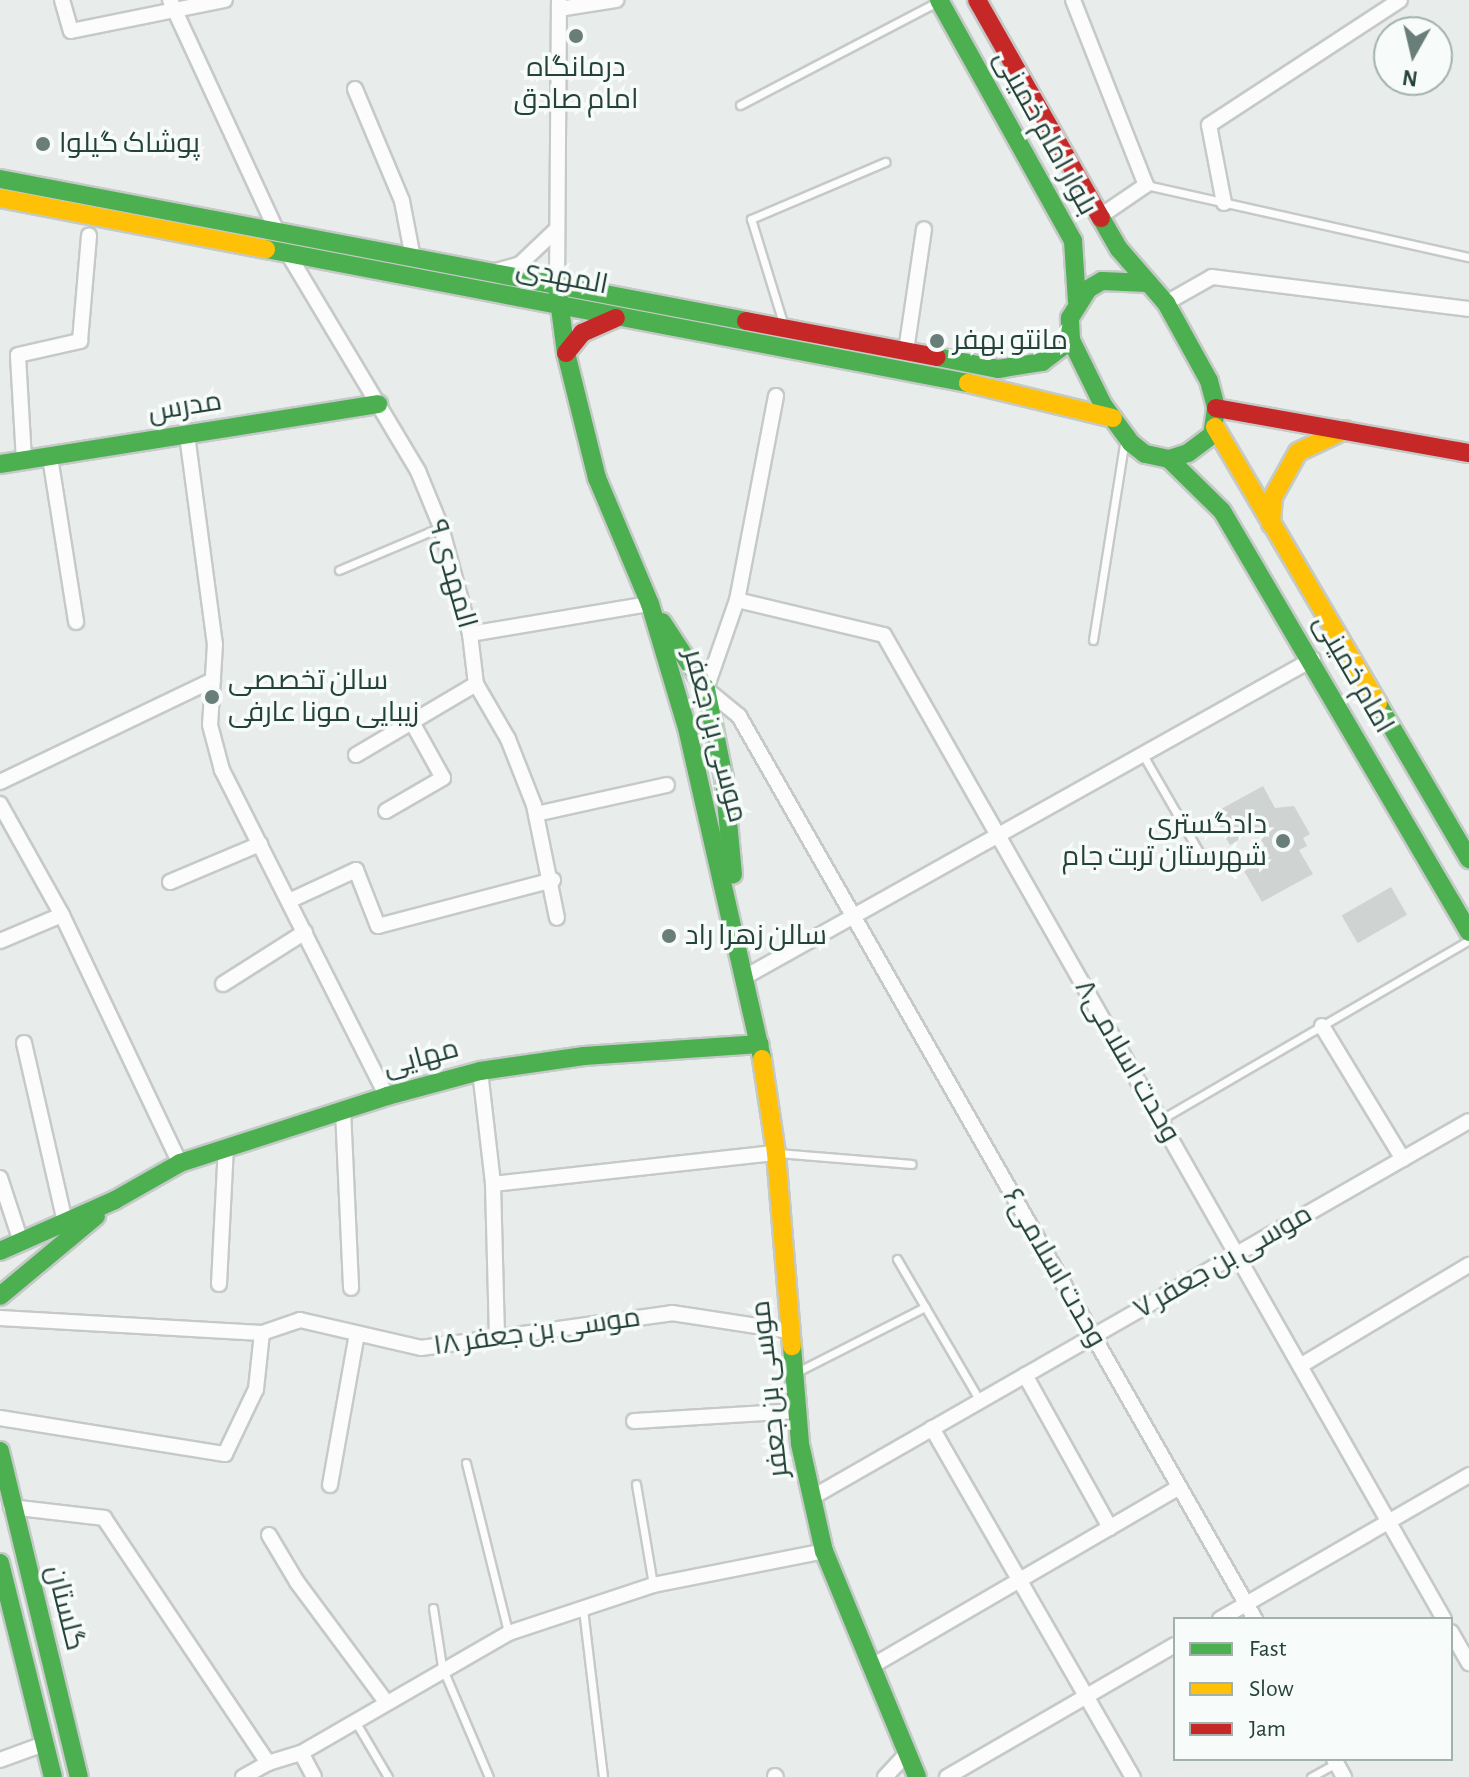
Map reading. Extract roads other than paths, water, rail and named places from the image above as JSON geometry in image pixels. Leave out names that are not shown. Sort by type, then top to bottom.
[{"type":"main road","name":"بلوار امام خمینی","points":[[939,0],[1073,241],[1077,301],[1070,318],[1071,340]]},
{"type":"main road","name":"بلوار امام خمینی","points":[[977,0],[1119,249],[1166,303]]},
{"type":"main road","points":[[1036,172],[1047,179],[1063,178],[1068,158]]},
{"type":"main road","points":[[0,181],[0,191]]},
{"type":"main road","name":"المهدی","points":[[0,181],[44,196],[287,252],[995,388],[1113,418]]},
{"type":"main road","name":"المهدی","points":[[0,198],[44,196],[277,232],[998,369],[1042,362],[1071,340]]},
{"type":"main road","points":[[1077,301],[1102,281],[1148,283]]},
{"type":"main road","name":"موسی بن جعفر","points":[[557,285],[566,353],[597,478],[650,604],[700,779],[760,1044],[776,1153],[797,1411],[811,1498],[824,1551],[917,1777]]},
{"type":"main road","name":"امام خمینی","points":[[1166,303],[1209,381],[1215,417],[1271,524],[1469,859]]},
{"type":"main road","points":[[566,353],[582,333],[621,316]]},
{"type":"main road","points":[[1071,340],[1113,418],[1145,454],[1169,459],[1188,453],[1215,417],[1345,430],[1469,453]]},
{"type":"main road","name":"مدرس","points":[[0,464],[378,404]]},
{"type":"main road","points":[[1271,524],[1273,497],[1290,463],[1319,438],[1345,430]]},
{"type":"main road","name":"امام خمینی","points":[[1169,459],[1222,511],[1313,659],[1469,932]]},
{"type":"main road","points":[[1257,567],[1259,549],[1267,544],[1287,549]]},
{"type":"main road","name":"موسی بن جعفر","points":[[650,604],[706,689],[724,778],[743,978]]},
{"type":"main road","name":"مهایی","points":[[115,1200],[180,1163],[387,1096],[480,1071],[584,1056],[760,1044]]},
{"type":"main road","points":[[0,1251],[115,1200]]},
{"type":"main road","points":[[0,1296],[115,1200]]},
{"type":"main road","name":"گلستان","points":[[0,1451],[11,1507],[79,1777]]},
{"type":"main road","name":"گلستان","points":[[0,1563],[53,1777]]},
{"type":"street","points":[[62,0],[71,31],[173,5],[225,0]]},
{"type":"street","points":[[557,285],[559,4],[616,0]]},
{"type":"street","points":[[1073,0],[1146,185],[1102,215]]},
{"type":"street","points":[[1224,203],[1209,125],[1400,0]]},
{"type":"street","points":[[173,5],[277,232]]},
{"type":"street","points":[[355,89],[402,201],[413,258]]},
{"type":"street","points":[[906,351],[924,229]]},
{"type":"street","points":[[491,272],[520,264],[556,230]]},
{"type":"street","points":[[24,460],[18,355],[80,341],[89,235]]},
{"type":"street","name":"المهدی ۹","points":[[287,252],[418,471],[441,527],[470,634],[476,684],[508,739],[536,814],[553,880],[557,918]]},
{"type":"street","points":[[1166,303],[1212,277],[1469,309]]},
{"type":"street","points":[[706,689],[737,600],[776,396]]},
{"type":"street","points":[[187,435],[215,644],[210,725],[222,770],[387,1096]]},
{"type":"street","points":[[50,457],[76,622]]},
{"type":"street","name":"وحدت اسلامی۸","points":[[737,600],[884,635],[1443,1617]]},
{"type":"street","points":[[470,634],[650,604]]},
{"type":"street","points":[[743,978],[1313,659]]},
{"type":"street","points":[[0,782],[213,680]]},
{"type":"street","points":[[356,755],[476,684]]},
{"type":"street","name":"وحدت اسلامی۶","points":[[706,689],[739,716],[1254,1617]]},
{"type":"street","points":[[386,811],[443,778],[412,722]]},
{"type":"street","points":[[536,814],[667,785]]},
{"type":"street","points":[[0,804],[62,915],[180,1163]]},
{"type":"street","points":[[170,882],[260,844]]},
{"type":"street","points":[[289,901],[356,870],[378,926],[553,880]]},
{"type":"street","points":[[0,941],[62,915]]},
{"type":"street","points":[[223,984],[305,932]]},
{"type":"street","points":[[1322,1026],[1403,1159]]},
{"type":"street","points":[[24,1043],[65,1222]]},
{"type":"street","points":[[480,1071],[493,1184],[497,1338]]},
{"type":"street","points":[[343,1110],[351,1288]]},
{"type":"street","name":"موسی بن جعفر ۷","points":[[811,1498],[1469,1121]]},
{"type":"street","points":[[219,1284],[226,1148]]},
{"type":"street","points":[[493,1184],[776,1153]]},
{"type":"street","points":[[0,1178],[21,1242]]},
{"type":"street","points":[[1300,1366],[1469,1265]]},
{"type":"street","name":"موسی بن جعفر ۱۸","points":[[0,1318],[262,1333],[300,1320],[421,1348],[672,1313],[790,1331]]},
{"type":"street","points":[[0,1418],[225,1454],[256,1389],[262,1333]]},
{"type":"street","points":[[330,1485],[357,1334]]},
{"type":"street","points":[[1025,1375],[1110,1528]]},
{"type":"street","points":[[634,1421],[797,1411]]},
{"type":"street","points":[[932,1428],[1133,1777]]},
{"type":"street","points":[[1223,1617],[1469,1475]]},
{"type":"street","points":[[872,1666],[1180,1487]]},
{"type":"street","points":[[11,1507],[104,1518],[268,1763]]},
{"type":"street","points":[[269,1535],[297,1582],[386,1702]]},
{"type":"street","points":[[243,1777],[268,1763],[301,1753],[442,1667],[509,1633],[653,1585],[824,1551]]},
{"type":"street","points":[[1453,1635],[1469,1663]]},
{"type":"street","points":[[947,1777],[1173,1646]]},
{"type":"street","points":[[0,1760],[44,1744]]},
{"type":"street","points":[[301,1753],[314,1777]]},
{"type":"street","points":[[885,1777],[907,1753]]},
{"type":"street","points":[[1335,1761],[1344,1777]]},
{"type":"lane","points":[[740,105],[939,0]]},
{"type":"lane","points":[[785,328],[751,219],[885,162]]},
{"type":"lane","points":[[1146,185],[1469,257]]},
{"type":"lane","points":[[1093,640],[1126,436]]},
{"type":"lane","points":[[339,570],[441,527]]},
{"type":"lane","points":[[1142,754],[1202,857]]},
{"type":"lane","points":[[1160,1120],[1469,940]]},
{"type":"lane","points":[[776,1153],[912,1164]]},
{"type":"lane","points":[[897,1259],[980,1401]]},
{"type":"lane","points":[[793,1374],[925,1307]]},
{"type":"lane","points":[[466,1463],[509,1633]]},
{"type":"lane","points":[[636,1484],[653,1585]]},
{"type":"lane","points":[[433,1608],[442,1667],[489,1777]]},
{"type":"lane","points":[[583,1609],[603,1777]]},
{"type":"lane","points":[[355,1721],[388,1777]]},
{"type":"lane","points":[[1311,1777],[1335,1761]]},
{"type":"place","name":"درمانگاه امام صادق","points":[[576,36]]},
{"type":"place","name":"پوشاک گیلوا","points":[[43,144]]},
{"type":"place","name":"مانتو بهفر","points":[[937,341]]},
{"type":"place","name":"سالن تخصصی زیبایی مونا عارفی","points":[[212,697]]},
{"type":"place","name":"دادگستری شهرستان تربت جام","points":[[1283,841]]},
{"type":"place","name":"سالن زهرا راد","points":[[669,936]]}]
